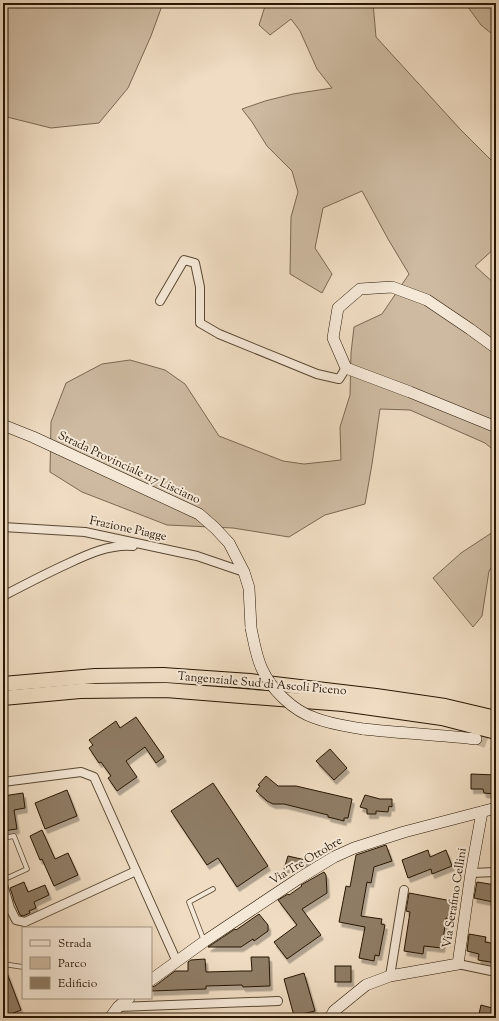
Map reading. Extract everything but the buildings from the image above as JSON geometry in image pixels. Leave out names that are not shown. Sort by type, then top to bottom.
[{"type":"highway","name":"Tangenziale Sud di Ascoli Piceno","points":[[3,684],[96,676],[164,675],[250,681],[376,696],[445,706],[496,718]]},
{"type":"highway","name":"Tangenziale Sud di Ascoli Piceno","points":[[3,698],[80,691],[158,690],[251,696],[343,704],[442,718],[496,732]]},
{"type":"street","points":[[160,302],[184,260],[195,263],[200,287],[200,323],[219,334],[317,374],[339,379],[346,368]]},
{"type":"street","points":[[496,348],[427,300],[392,287],[360,289],[338,308],[333,338],[346,368],[496,427]]},
{"type":"street","name":"Strada Provinciale 117 Lisciano","points":[[3,425],[199,514],[215,528],[229,543],[244,572],[249,588],[251,628],[256,652],[262,669],[270,684],[281,696],[296,708],[313,718],[334,724],[363,729],[476,739]]},
{"type":"street","name":"Frazione Piagge","points":[[3,527],[85,532],[197,556],[244,572]]},
{"type":"street","points":[[3,596],[89,554],[109,548],[124,546],[159,548]]},
{"type":"street","points":[[3,782],[81,772],[94,778],[177,962]]},
{"type":"street","name":"Via Tre Ottobre","points":[[152,979],[205,941],[334,856],[404,832],[496,808]]},
{"type":"street","name":"Via Serafino Cellini","points":[[330,1018],[334,1011],[366,985],[390,976],[458,964],[471,873],[482,812]]},
{"type":"street","points":[[3,885],[10,908],[16,920],[25,922],[136,871]]},
{"type":"street","points":[[471,873],[496,872]]},
{"type":"street","points":[[390,976],[404,890]]},
{"type":"street","points":[[458,964],[496,972]]},
{"type":"street","points":[[110,1018],[118,1007],[128,999]]},
{"type":"street","points":[[118,1007],[278,1002]]},
{"type":"lane","points":[[3,838],[14,836],[27,869],[3,880]]},
{"type":"lane","points":[[205,941],[189,902],[213,889]]},
{"type":"lane","points":[[3,964],[22,967]]},
{"type":"green space","points":[[3,3],[21,3],[28,6],[45,3],[163,3],[151,36],[128,88],[99,123],[51,128],[3,116]]},
{"type":"green space","points":[[266,3],[373,3],[376,37],[460,129],[492,161],[496,172],[496,247],[475,266],[496,285],[496,452],[485,443],[410,410],[380,409],[365,504],[325,515],[289,537],[233,528],[167,525],[82,492],[50,472],[51,422],[66,383],[102,364],[130,360],[165,370],[185,384],[219,436],[283,461],[304,464],[341,460],[340,427],[350,395],[351,353],[354,327],[382,314],[409,274],[362,191],[323,208],[315,248],[332,274],[322,293],[290,274],[291,217],[298,192],[292,171],[267,146],[242,109],[293,94],[332,88],[317,69],[300,31],[291,19],[270,35],[259,25]]},
{"type":"green space","points":[[465,3],[496,3],[496,37],[481,25]]},
{"type":"green space","points":[[496,530],[496,561],[489,571],[482,616],[473,627],[433,578],[461,553]]},
{"type":"tunnel","points":[[476,739],[496,746]]}]
